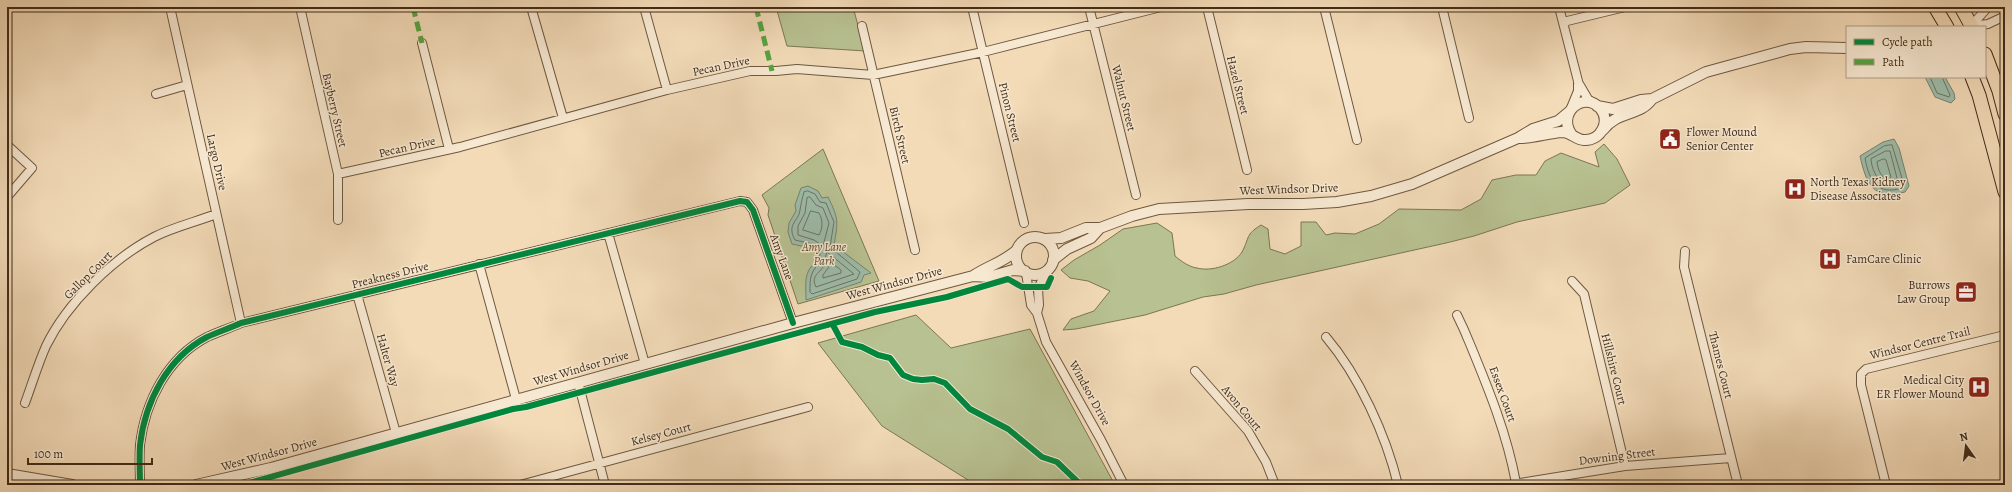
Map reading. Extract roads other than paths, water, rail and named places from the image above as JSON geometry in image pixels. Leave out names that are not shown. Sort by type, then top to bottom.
[{"type":"main road","points":[[1935,7],[1946,26]]},
{"type":"main road","points":[[1961,7],[1970,26]]},
{"type":"main road","points":[[1986,57],[1999,91],[2005,114]]},
{"type":"main road","points":[[1972,78],[1979,95],[2005,192]]},
{"type":"street","name":"Largo Drive","points":[[170,7],[241,323]]},
{"type":"street","name":"Bayberry Street","points":[[300,7],[338,174],[338,220]]},
{"type":"street","points":[[531,7],[564,118]]},
{"type":"street","points":[[644,7],[667,90]]},
{"type":"street","name":"Pinon Street","points":[[972,7],[1024,223]]},
{"type":"street","name":"Walnut Street","points":[[1089,7],[1136,195]]},
{"type":"street","name":"Pecan Drive","points":[[338,174],[449,150],[667,90],[758,70],[776,71],[797,69],[874,75],[983,52],[1160,7]]},
{"type":"street","name":"Hazel Street","points":[[1207,7],[1247,170]]},
{"type":"street","points":[[1324,7],[1357,140]]},
{"type":"street","points":[[1442,7],[1469,118]]},
{"type":"street","points":[[1559,7],[1578,81],[1588,99],[1603,113],[1605,119],[1602,130]]},
{"type":"street","points":[[1563,22],[1625,7]]},
{"type":"street","points":[[1971,26],[1988,7]]},
{"type":"street","points":[[1976,26],[1988,24],[2005,16]]},
{"type":"street","name":"Birch Street","points":[[862,26],[915,250]]},
{"type":"street","points":[[422,43],[449,150]]},
{"type":"street","name":"West Windsor Drive","points":[[973,276],[985,268],[1008,259],[1028,238],[1061,238],[1086,228],[1100,228],[1132,216],[1159,209],[1248,204],[1303,204],[1337,202],[1371,196],[1412,184],[1518,138],[1533,129],[1558,122],[1575,106],[1585,102],[1596,106],[1613,109],[1641,100],[1652,99],[1706,72],[1727,65],[1790,49],[1846,48]]},
{"type":"street","points":[[1572,135],[1566,119],[1577,97],[1578,81]]},
{"type":"street","points":[[156,94],[187,85]]},
{"type":"street","name":"West Windsor Drive","points":[[1518,138],[1536,138],[1563,132],[1582,140],[1588,140],[1594,138],[1616,118],[1646,107],[1652,99]]},
{"type":"street","points":[[7,146],[32,168],[7,197]]},
{"type":"street","name":"Preakness Drive","points":[[140,485],[140,445],[147,412],[155,391],[172,366],[190,349],[206,338],[241,323],[732,202],[746,202]]},
{"type":"street","name":"Amy Lane","points":[[746,202],[753,210],[793,323]]},
{"type":"street","name":"Gallop Court","points":[[25,402],[46,346],[56,329],[96,281],[125,255],[155,237],[216,214]]},
{"type":"street","name":"West Windsor Drive","points":[[196,485],[242,476],[793,323],[973,276],[989,277],[1013,270],[1038,274],[1046,271],[1053,260],[1066,249],[1091,238],[1100,228]]},
{"type":"street","points":[[608,233],[645,364]]},
{"type":"street","points":[[1045,239],[1053,250],[1053,260]]},
{"type":"street","points":[[1017,250],[1017,260],[1026,272]]},
{"type":"street","name":"Thames Court","points":[[1685,251],[1684,266],[1738,485]]},
{"type":"street","points":[[479,264],[516,399]]},
{"type":"street","name":"Windsor Drive","points":[[1037,313],[1039,305],[1038,289],[1046,271]]},
{"type":"street","name":"Windsor Drive","points":[[1026,272],[1031,305],[1037,313],[1046,342],[1101,440],[1124,485]]},
{"type":"street","name":"Hillshire Court","points":[[1572,281],[1584,294],[1625,466]]},
{"type":"street","name":"Halter Way","points":[[357,294],[396,433]]},
{"type":"street","name":"Essex Court","points":[[1458,315],[1498,413],[1506,438],[1516,483]]},
{"type":"street","name":"Windsor Centre Trail","points":[[1886,485],[1861,385],[1861,374],[1866,369],[2005,335]]},
{"type":"street","points":[[1326,337],[1337,350],[1374,415],[1398,485]]},
{"type":"street","name":"Avon Court","points":[[1195,371],[1248,431],[1266,462],[1275,485]]},
{"type":"street","points":[[578,382],[606,485]]},
{"type":"street","name":"Kelsey Court","points":[[520,485],[808,407]]},
{"type":"street","name":"Downing Street","points":[[1507,485],[1625,466],[1731,458]]},
{"type":"street","points":[[7,474],[72,485]]},
{"type":"water","points":[[1926,78],[1946,78],[1954,93],[1955,99],[1951,103],[1935,97]]},
{"type":"water","points":[[1894,139],[1899,148],[1909,186],[1905,192],[1886,194],[1873,188],[1865,175],[1860,156],[1883,142]]},
{"type":"water","points":[[808,186],[818,191],[822,198],[828,197],[832,204],[837,221],[834,245],[871,273],[864,275],[861,282],[806,300],[807,274],[816,262],[816,254],[811,248],[792,244],[788,232],[789,223],[796,211],[795,205],[801,188]]},
{"type":"place","name":"Flower Mound Senior Center","points":[[1670,139]]},
{"type":"place","name":"North Texas Kidney Disease Associates","points":[[1795,189]]},
{"type":"place","name":"FamCare Clinic","points":[[1830,259]]},
{"type":"place","name":"Burrows Law Group","points":[[1966,292]]},
{"type":"place","name":"Medical City ER Flower Mound","points":[[1979,387]]},
{"type":"park label","name":"Amy Lane Park","points":[[824,254]]}]
